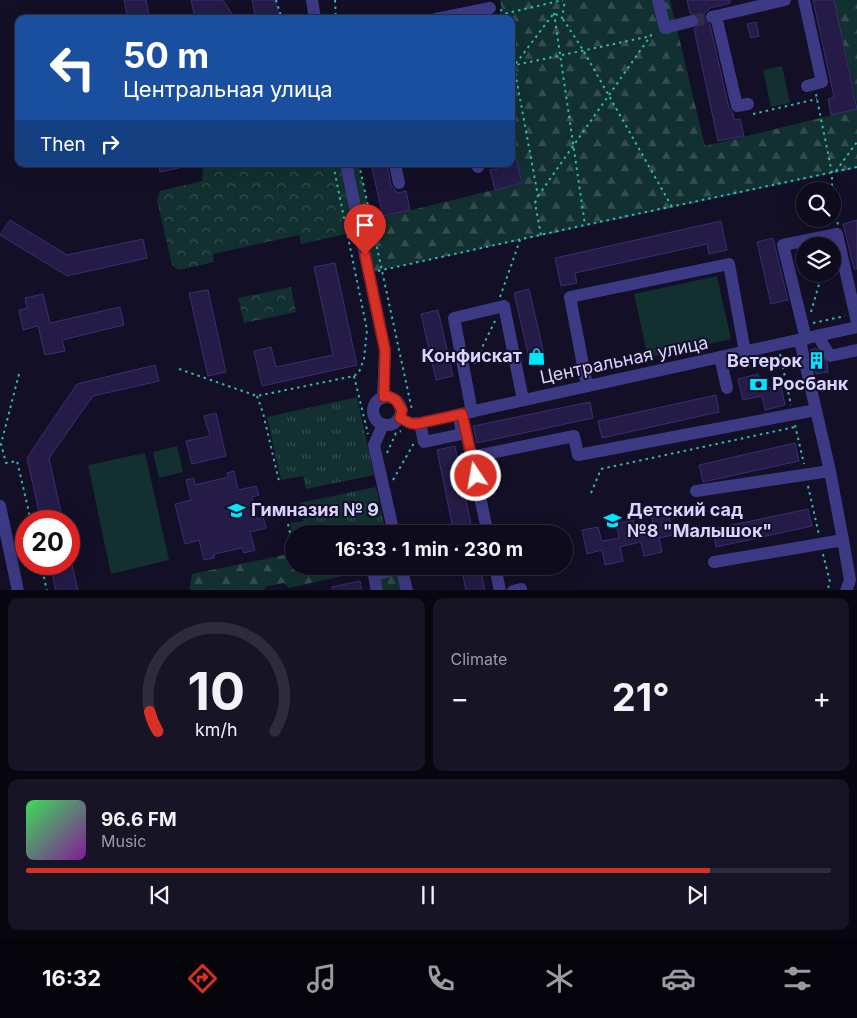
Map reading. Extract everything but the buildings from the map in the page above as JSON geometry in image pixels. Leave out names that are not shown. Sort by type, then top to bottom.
[{"type":"street","points":[[312,0],[314,15]]},
{"type":"street","points":[[658,0],[664,28],[692,22]]},
{"type":"street","points":[[748,109],[737,106],[714,16],[785,0]]},
{"type":"street","points":[[804,0],[822,82],[807,86]]},
{"type":"street","points":[[464,15],[491,11]]},
{"type":"street","points":[[347,167],[385,350],[384,397]]},
{"type":"street","points":[[396,167],[399,183]]},
{"type":"street","points":[[846,590],[850,580],[843,540],[783,245],[837,234],[856,318]]},
{"type":"street","points":[[587,386],[570,298],[729,264],[746,352]]},
{"type":"street","points":[[486,525],[464,414],[454,318],[504,306],[523,400]]},
{"type":"street","name":"Центральная улица","points":[[402,424],[420,423],[464,414],[857,327]]},
{"type":"street","points":[[820,336],[830,356],[857,350]]},
{"type":"street","points":[[720,357],[728,388]]},
{"type":"street","points":[[384,397],[393,398],[399,402],[402,410],[402,424],[383,425],[378,422],[373,413],[376,402],[384,397]]},
{"type":"street","points":[[471,457],[574,436],[578,455],[816,410]]},
{"type":"street","points":[[420,423],[424,442],[462,434],[464,414]]},
{"type":"street","points":[[383,425],[374,446],[392,525]]},
{"type":"street","points":[[696,491],[830,472]]},
{"type":"street","points":[[0,506],[18,590]]},
{"type":"street","points":[[714,562],[843,540]]},
{"type":"street","points":[[374,575],[377,590]]},
{"type":"street","points":[[404,575],[407,590]]},
{"type":"street","points":[[497,575],[500,590]]},
{"type":"street","points":[[512,590],[521,590]]},
{"type":"path","points":[[276,0],[281,15]]},
{"type":"path","points":[[335,0],[336,15]]},
{"type":"path","points":[[491,11],[564,0],[562,18]]},
{"type":"path","points":[[554,12],[562,18],[583,50],[672,206]]},
{"type":"path","points":[[554,12],[585,225]]},
{"type":"path","points":[[515,62],[554,12]]},
{"type":"path","points":[[541,235],[535,203],[538,196],[652,36],[662,18]]},
{"type":"path","points":[[515,65],[652,36]]},
{"type":"path","points":[[515,81],[538,196]]},
{"type":"path","points":[[748,109],[817,99],[832,173]]},
{"type":"path","points":[[836,172],[857,142]]},
{"type":"path","points":[[179,368],[256,396],[354,376],[360,372],[364,359],[367,330],[334,167]]},
{"type":"path","points":[[360,167],[412,410]]},
{"type":"path","points":[[368,273],[857,167]]},
{"type":"path","points":[[809,316],[820,282]]},
{"type":"path","points":[[812,324],[856,318]]},
{"type":"path","points":[[19,374],[1,444],[6,464],[17,461],[28,510]]},
{"type":"path","points":[[256,396],[263,413],[279,481]]},
{"type":"path","points":[[387,453],[402,424]]},
{"type":"path","points":[[591,493],[601,469],[795,427]]},
{"type":"path","points":[[391,471],[393,480],[417,438]]},
{"type":"path","points":[[44,575],[47,590]]},
{"type":"green space","points":[[500,0],[670,0],[705,146],[857,109],[857,168],[368,273],[346,167],[359,167],[371,220],[522,183],[515,152],[515,15],[503,15]]},
{"type":"green space","points":[[834,0],[857,0],[857,104]]},
{"type":"green space","points":[[782,66],[790,103],[771,107],[763,70]]},
{"type":"green space","points":[[203,167],[341,167],[355,232],[301,244],[299,235],[213,254],[214,262],[178,270],[172,265],[157,200],[160,191],[202,181]]},
{"type":"green space","points":[[717,276],[731,339],[648,358],[634,294]]},
{"type":"green space","points":[[291,287],[296,312],[244,323],[238,298]]},
{"type":"green space","points":[[357,397],[374,475],[306,489],[303,476],[281,480],[267,417]]},
{"type":"green space","points":[[177,446],[183,472],[159,478],[153,452]]},
{"type":"green space","points":[[145,453],[169,560],[111,574],[88,465]]},
{"type":"green space","points":[[376,487],[384,525],[290,525],[290,523],[303,521],[299,503]]},
{"type":"green space","points":[[285,555],[285,575],[347,575],[289,588],[284,583],[267,586],[264,590],[189,590],[192,574]]},
{"type":"green space","points":[[398,575],[401,590],[382,590],[379,576]]},
{"type":"tunnel","points":[[692,21],[712,17]]},
{"type":"place","name":"Конфискат","points":[[536,356]]},
{"type":"place","name":"Ветерок","points":[[816,361]]},
{"type":"place","name":"Росбанк","points":[[758,384]]},
{"type":"place","name":"Гимназия № 9","points":[[237,510]]},
{"type":"place","name":"Детский сад №8 \"Малышок\"","points":[[613,520]]},
{"type":"route","points":[[365,255],[385,350],[384,397],[388,396],[399,402],[402,410],[400,418],[410,423],[416,424],[462,414],[476,476]]}]
